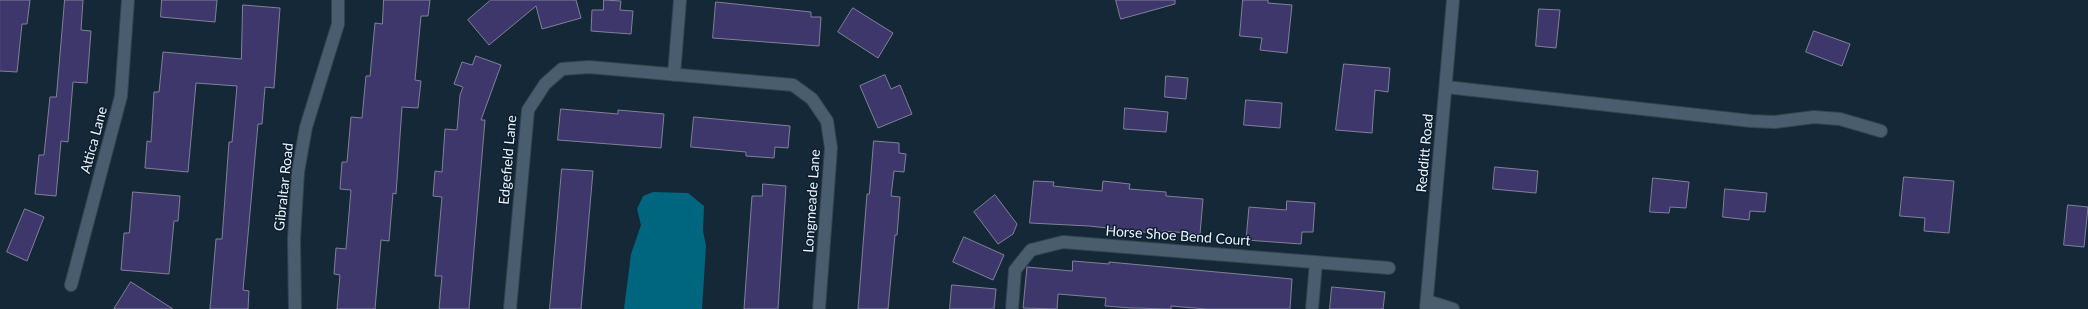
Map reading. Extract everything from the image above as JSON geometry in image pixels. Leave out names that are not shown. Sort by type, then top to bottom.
[{"type":"street","name":"Attica Lane","points":[[71,285],[122,96],[128,0]]},
{"type":"street","name":"Gibraltar Road","points":[[295,309],[294,239],[298,172],[306,127],[338,24],[338,0]]},
{"type":"street","points":[[674,75],[680,0]]},
{"type":"street","name":"Redditt Road","points":[[1426,305],[1453,0]]},
{"type":"street","name":"Edgefield Lane","points":[[510,309],[528,110],[544,84],[562,69],[589,67],[674,75]]},
{"type":"street","name":"Longmeade Lane","points":[[674,75],[793,85],[812,99],[827,121],[831,148],[819,309]]},
{"type":"street","points":[[1446,87],[1757,121],[1775,122],[1814,117],[1840,119],[1881,131]]},
{"type":"street","name":"Horse Shoe Bend Court","points":[[1012,309],[1015,270],[1031,250],[1063,242],[1389,268]]},
{"type":"street","points":[[1312,309],[1316,262]]},
{"type":"street","points":[[1426,305],[1453,309]]},
{"type":"water","points":[[653,192],[688,193],[704,206],[703,231],[706,246],[702,309],[624,309],[631,254],[641,225],[637,209],[643,196]]},
{"type":"building","points":[[0,0],[30,0],[27,24],[22,24],[17,72],[0,71]]},
{"type":"building","points":[[65,0],[83,0],[81,30],[91,31],[87,83],[73,82],[68,142],[61,141],[56,196],[35,194],[39,155],[44,155],[50,97],[56,97]]},
{"type":"building","points":[[162,0],[217,0],[215,22],[161,17]]},
{"type":"building","points":[[384,0],[430,0],[428,16],[421,16],[415,80],[421,81],[418,108],[402,107],[396,194],[393,193],[389,241],[381,240],[375,309],[337,309],[340,275],[334,274],[336,248],[346,249],[351,190],[340,189],[342,162],[347,162],[351,117],[362,118],[366,76],[370,76],[375,23],[382,24]]},
{"type":"building","points":[[491,0],[576,0],[581,18],[542,29],[536,6],[489,45],[468,20]]},
{"type":"building","points":[[604,0],[621,1],[620,10],[633,11],[631,34],[591,31],[592,10],[603,10]]},
{"type":"building","points":[[1116,0],[1175,0],[1175,4],[1121,19]]},
{"type":"building","points":[[1243,0],[1268,0],[1268,3],[1292,5],[1287,53],[1260,50],[1262,38],[1240,36]]},
{"type":"building","points":[[716,2],[811,12],[811,17],[821,17],[819,46],[713,38]]},
{"type":"building","points":[[243,5],[280,8],[274,88],[265,87],[262,124],[258,124],[243,290],[249,291],[248,309],[210,309],[216,239],[222,239],[229,142],[232,142],[237,86],[196,83],[188,172],[145,168],[147,141],[151,142],[154,92],[159,92],[163,52],[241,59]]},
{"type":"building","points":[[853,8],[893,33],[878,58],[838,32]]},
{"type":"building","points":[[1539,9],[1560,10],[1556,48],[1536,46]]},
{"type":"building","points":[[1814,31],[1850,44],[1842,66],[1806,52]]},
{"type":"building","points":[[476,56],[501,65],[481,120],[485,120],[469,309],[439,309],[442,276],[435,276],[442,197],[433,196],[435,171],[442,172],[445,129],[457,130],[460,95],[463,87],[454,84],[462,62],[472,65]]},
{"type":"building","points":[[1344,64],[1390,68],[1388,92],[1375,90],[1372,133],[1336,130]]},
{"type":"building","points":[[885,75],[891,89],[900,85],[912,114],[878,128],[860,86]]},
{"type":"building","points":[[1166,76],[1188,78],[1186,99],[1165,97]]},
{"type":"building","points":[[1246,100],[1282,103],[1280,128],[1244,125]]},
{"type":"building","points":[[1125,108],[1168,112],[1166,132],[1124,129]]},
{"type":"building","points":[[561,109],[618,114],[618,110],[664,114],[661,148],[558,140]]},
{"type":"building","points":[[694,117],[790,126],[788,148],[775,147],[774,158],[746,156],[746,152],[691,147]]},
{"type":"building","points":[[874,141],[899,143],[899,153],[906,154],[904,172],[894,171],[891,196],[900,197],[888,309],[858,309],[867,194],[869,194]]},
{"type":"building","points":[[1495,167],[1538,171],[1536,193],[1493,189]]},
{"type":"building","points":[[562,169],[593,171],[581,309],[550,309]]},
{"type":"building","points":[[1904,177],[1954,181],[1949,233],[1924,231],[1925,218],[1900,216]]},
{"type":"building","points":[[1653,178],[1689,182],[1686,208],[1670,207],[1669,213],[1650,212]]},
{"type":"building","points":[[1034,181],[1054,182],[1053,186],[1102,191],[1103,181],[1130,184],[1129,189],[1166,192],[1166,196],[1203,199],[1200,234],[1163,231],[1162,234],[1089,226],[1030,223]]},
{"type":"building","points":[[763,184],[786,186],[778,309],[744,309],[752,196],[762,196]]},
{"type":"building","points":[[1725,189],[1767,193],[1765,212],[1750,211],[1749,220],[1723,217]]},
{"type":"building","points":[[133,192],[180,196],[178,221],[174,221],[169,274],[121,270],[124,233],[129,233]]},
{"type":"building","points":[[995,195],[1017,224],[1013,234],[998,244],[974,212]]},
{"type":"building","points":[[1287,201],[1315,203],[1313,232],[1302,232],[1301,244],[1246,240],[1249,207],[1286,210]]},
{"type":"building","points":[[2068,205],[2088,207],[2084,247],[2064,245]]},
{"type":"building","points":[[25,209],[44,217],[27,261],[7,252]]},
{"type":"building","points":[[964,237],[1004,255],[993,280],[953,262]]},
{"type":"building","points":[[1073,261],[1109,264],[1109,262],[1292,279],[1290,309],[1207,309],[1171,306],[1171,309],[1132,308],[1105,306],[1106,298],[1058,294],[1057,309],[1023,308],[1027,267],[1072,271]]},
{"type":"building","points":[[131,282],[173,309],[114,309]]},
{"type":"building","points":[[952,285],[996,289],[994,309],[950,309]]},
{"type":"building","points":[[1332,287],[1385,292],[1383,309],[1330,309]]}]
